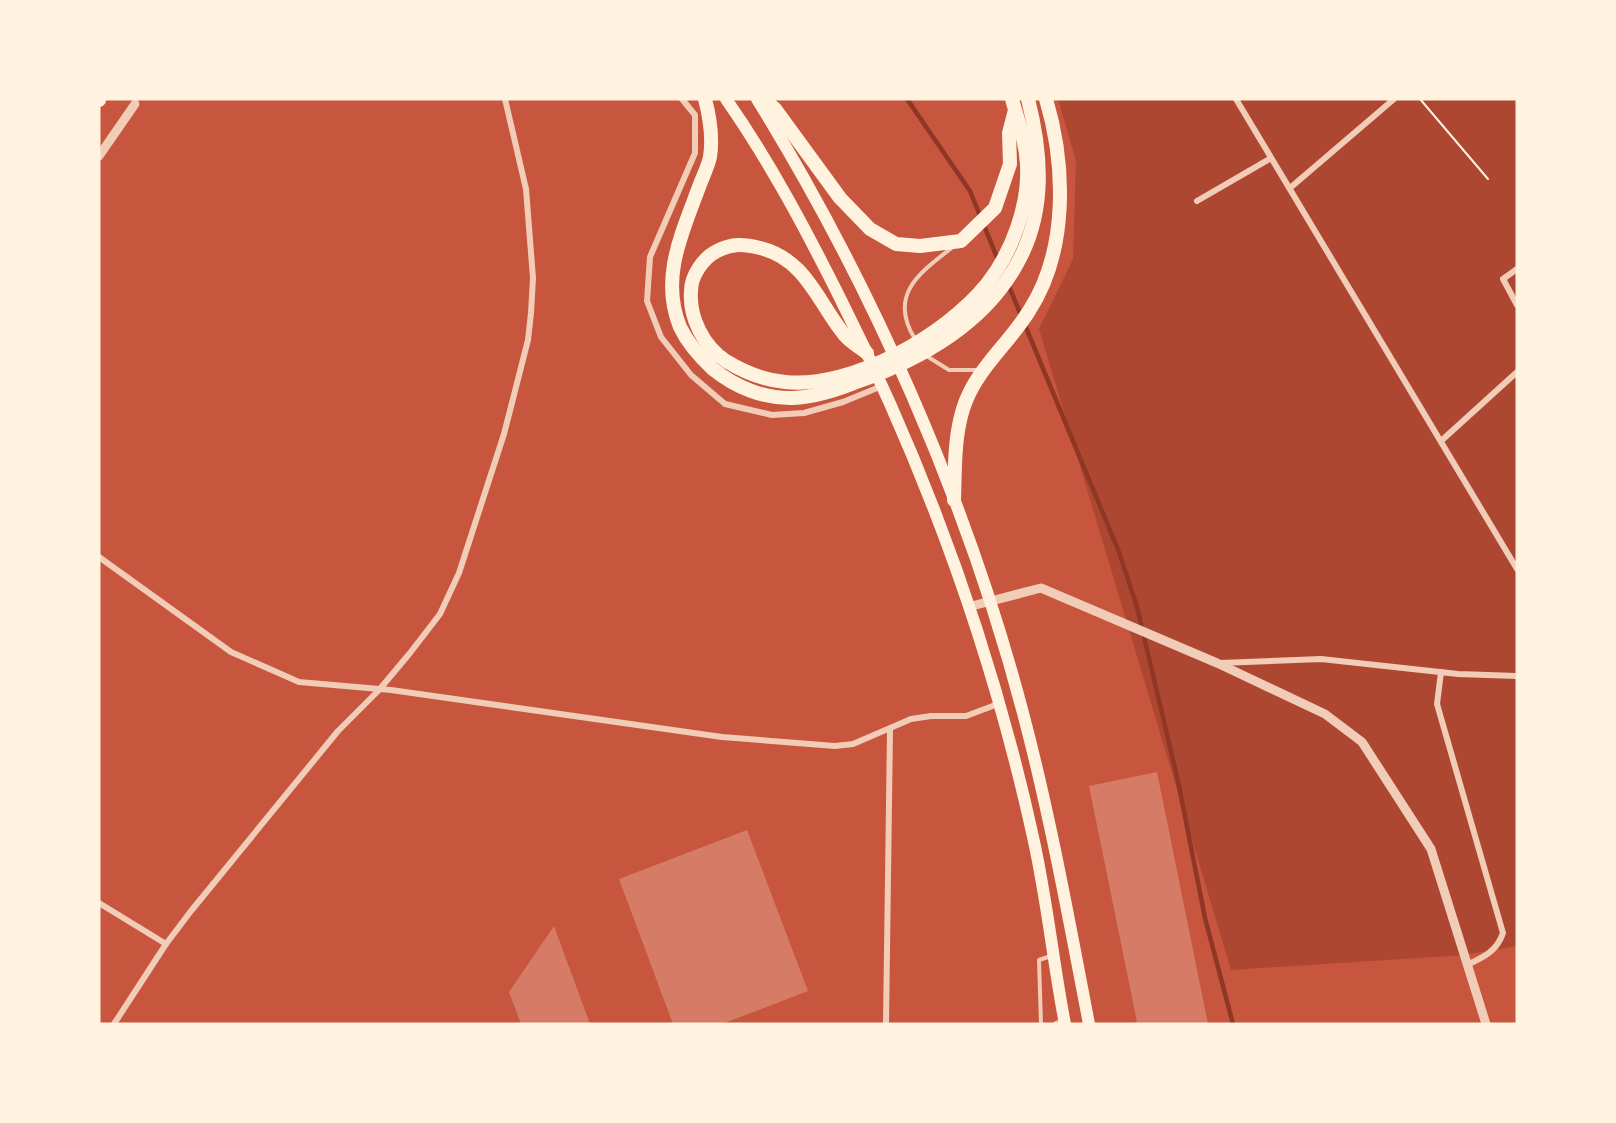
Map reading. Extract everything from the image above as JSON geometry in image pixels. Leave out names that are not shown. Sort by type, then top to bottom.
[{"type":"highway","points":[[705,99],[711,132],[710,158],[675,251],[670,285],[680,325],[693,349],[723,377],[763,394],[791,398],[829,392],[891,370],[944,341],[996,294],[1014,268],[1025,246],[1039,192],[1039,152],[1028,99]]},
{"type":"highway","points":[[726,99],[801,220],[883,386],[933,504],[998,704],[1034,838],[1062,1023]]},
{"type":"highway","points":[[757,99],[806,178],[907,384],[954,500],[990,601],[1022,711],[1044,801],[1089,1024]]},
{"type":"highway","points":[[763,99],[775,109],[840,198],[870,229],[896,244],[938,245],[961,241],[995,208],[1010,164],[1009,133],[1013,104]]},
{"type":"highway","points":[[954,500],[959,428],[963,407],[983,369],[1030,310],[1044,280],[1056,240],[1060,202],[1058,151],[1046,99]]},
{"type":"highway","points":[[867,353],[843,335],[819,294],[792,262],[773,251],[744,243],[722,249],[706,258],[691,281],[692,311],[705,342],[718,356],[736,367],[767,379],[786,383],[849,373],[883,361],[907,348],[956,313],[986,284],[1013,237],[1023,206],[1027,167],[1023,135],[1013,104]]},
{"type":"street","points":[[114,1024],[166,944],[338,731],[379,690],[440,614],[459,573],[504,434],[528,340],[533,278],[526,189],[505,99]]},
{"type":"street","points":[[682,99],[695,116],[695,153],[650,258],[647,301],[661,337],[691,375],[725,404],[772,415],[804,413],[843,402],[883,386]]},
{"type":"street","points":[[1236,99],[1517,569]]},
{"type":"street","points":[[1290,188],[1394,99]]},
{"type":"street","points":[[99,149],[137,101]]},
{"type":"street","points":[[99,156],[113,133]]},
{"type":"street","points":[[1197,201],[1271,158]]},
{"type":"street","points":[[1517,269],[1503,279],[1517,305]]},
{"type":"street","points":[[1441,441],[1517,372]]},
{"type":"street","points":[[99,557],[231,652],[299,682],[379,690],[722,737],[835,746],[853,744],[911,719],[931,716],[966,716],[998,704]]},
{"type":"street","points":[[968,607],[1041,588],[1216,663],[1325,714],[1362,742],[1393,785],[1431,849],[1486,1024]]},
{"type":"street","points":[[1216,663],[1321,659],[1441,672],[1517,676]]},
{"type":"street","points":[[1441,672],[1437,704],[1503,933],[1499,943],[1488,956],[1467,965]]},
{"type":"street","points":[[886,1024],[890,730]]},
{"type":"street","points":[[99,903],[166,944]]},
{"type":"lane","points":[[961,241],[917,276],[909,289],[904,308],[908,327],[926,357],[949,370],[983,369]]},
{"type":"lane","points":[[1041,1024],[1039,960],[1053,955]]},
{"type":"path","points":[[1420,99],[1488,179]]},
{"type":"shaded area","points":[[1058,99],[1517,99],[1517,946],[1464,955],[1231,970],[1039,329],[1073,259],[1076,161]]},
{"type":"building","points":[[1157,772],[1208,1024],[1130,1024],[1137,1022],[1089,786]]},
{"type":"building","points":[[747,830],[808,991],[722,1024],[673,1024],[619,879]]},
{"type":"building","points":[[554,926],[590,1024],[521,1024],[509,992]]},
{"type":"waterway","points":[[907,99],[970,191],[998,260]]},
{"type":"waterway","points":[[1008,284],[1119,552],[1137,607],[1178,781],[1205,918],[1233,1024]]}]
